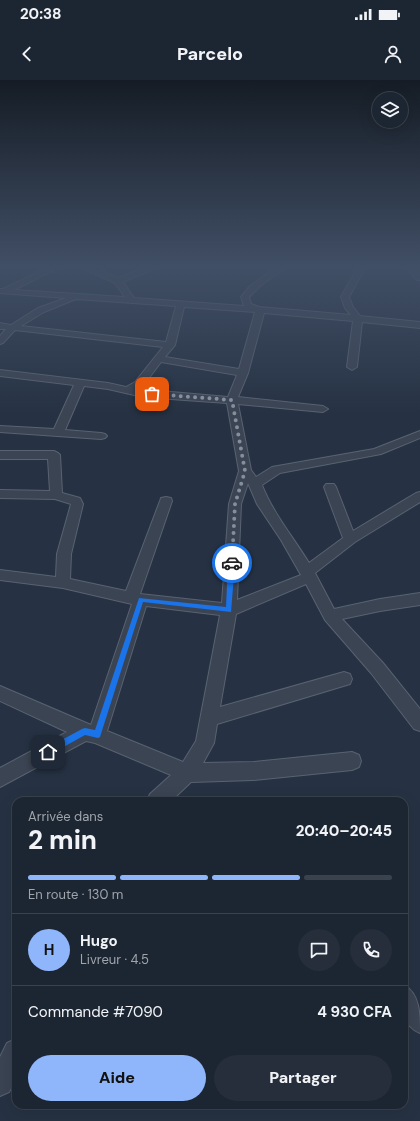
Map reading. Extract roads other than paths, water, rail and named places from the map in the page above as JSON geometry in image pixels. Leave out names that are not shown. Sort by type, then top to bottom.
[{"type":"street","points":[[0,341],[11,327],[27,317]]},
{"type":"street","points":[[128,390],[139,384],[170,345],[178,317]]},
{"type":"street","points":[[258,317],[243,373],[232,400],[245,471],[254,484],[263,504],[286,537],[330,616],[413,705],[420,723]]},
{"type":"street","points":[[328,317],[420,326]]},
{"type":"street","points":[[352,367],[358,319]]},
{"type":"street","points":[[0,326],[170,345]]},
{"type":"street","points":[[160,359],[243,373]]},
{"type":"street","points":[[0,373],[108,386],[160,395],[323,409]]},
{"type":"street","points":[[58,432],[80,383]]},
{"type":"street","points":[[0,429],[101,436]]},
{"type":"street","points":[[254,484],[276,470],[378,452],[420,434]]},
{"type":"street","points":[[0,455],[54,455],[56,496]]},
{"type":"street","points":[[161,797],[187,772],[205,743],[229,610],[235,504],[245,471]]},
{"type":"street","points":[[330,487],[350,539]]},
{"type":"street","points":[[0,494],[56,496],[75,501],[77,504],[64,554],[63,583]]},
{"type":"street","points":[[0,574],[63,583],[136,598],[229,610],[308,575],[350,539],[420,496]]},
{"type":"street","points":[[0,778],[91,733],[136,598],[166,501]]},
{"type":"street","points":[[330,616],[380,605],[420,599]]},
{"type":"street","points":[[210,718],[344,679]]},
{"type":"street","points":[[0,693],[91,733],[187,772],[253,771],[352,761]]},
{"type":"street","points":[[408,1003],[420,1021]]}]
